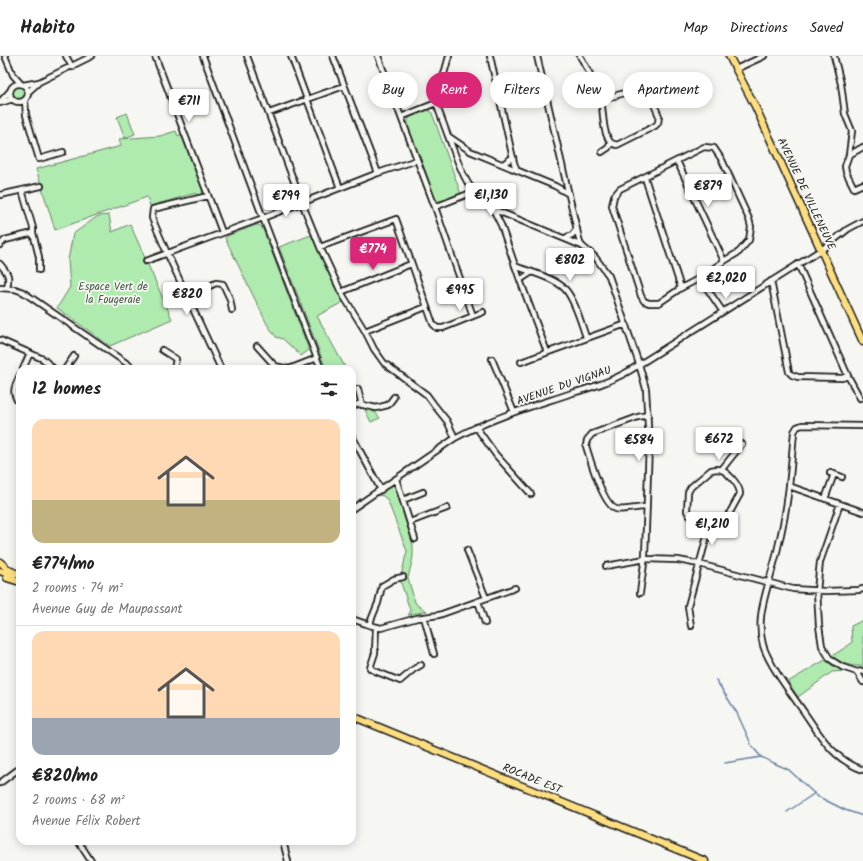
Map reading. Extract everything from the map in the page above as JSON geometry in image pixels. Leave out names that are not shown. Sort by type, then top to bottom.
[{"type":"main road","name":"AVENUE DE VILLENEUVE","points":[[729,56],[863,342]]},
{"type":"main road","points":[[0,562],[9,570],[16,573]]},
{"type":"main road","points":[[0,571],[16,577]]},
{"type":"main road","points":[[0,575],[16,581]]},
{"type":"main road","name":"ROCADE EST","points":[[356,718],[703,860]]},
{"type":"street","points":[[5,56],[13,75],[28,92]]},
{"type":"street","points":[[66,56],[72,67]]},
{"type":"street","points":[[0,103],[16,85],[39,82],[92,56]]},
{"type":"street","points":[[154,56],[222,232]]},
{"type":"street","points":[[203,56],[263,218],[320,365]]},
{"type":"street","points":[[247,56],[302,202],[320,247],[341,292],[365,331],[374,349],[384,362],[427,395],[447,421],[455,438]]},
{"type":"street","points":[[290,56],[340,188]]},
{"type":"street","points":[[333,56],[378,173]]},
{"type":"street","points":[[378,56],[435,207],[473,316]]},
{"type":"street","points":[[445,72],[450,56]]},
{"type":"street","points":[[490,56],[512,157],[517,170]]},
{"type":"street","points":[[537,56],[565,180],[582,246]]},
{"type":"street","points":[[580,56],[589,72]]},
{"type":"street","points":[[736,69],[757,57],[764,56]]},
{"type":"street","points":[[834,56],[841,84],[845,114],[852,131],[849,155],[845,166],[846,172],[849,181],[854,188],[863,184]]},
{"type":"street","points":[[13,75],[10,94],[26,115]]},
{"type":"street","points":[[39,82],[28,92],[25,100],[26,115],[39,159],[63,152]]},
{"type":"street","points":[[269,113],[344,86]]},
{"type":"street","points":[[602,108],[607,137],[611,143],[617,145],[655,126],[658,123],[659,116],[649,93],[646,90],[641,88],[615,96]]},
{"type":"street","points":[[0,103],[25,100]]},
{"type":"street","points":[[401,117],[426,107]]},
{"type":"street","points":[[438,108],[466,181],[482,202],[582,246],[595,257],[609,276],[640,364],[646,389],[649,444],[645,559],[640,593]]},
{"type":"street","points":[[448,136],[470,151],[555,186],[569,194]]},
{"type":"street","points":[[602,152],[608,148],[611,143]]},
{"type":"street","points":[[704,147],[714,148],[722,160],[749,219],[751,227],[749,240],[739,252],[700,278],[681,288],[659,303],[650,303],[644,301],[641,296],[612,206],[613,200],[614,196],[620,189],[677,161],[704,147]]},
{"type":"street","points":[[849,155],[863,147]]},
{"type":"street","points":[[503,164],[512,157]]},
{"type":"street","points":[[146,261],[263,218],[378,173],[417,160]]},
{"type":"street","points":[[677,161],[724,261]]},
{"type":"street","points":[[645,178],[681,288]]},
{"type":"street","points":[[555,186],[559,186],[565,180]]},
{"type":"street","points":[[0,195],[41,186]]},
{"type":"street","points":[[22,190],[33,228],[32,233],[39,257],[39,270]]},
{"type":"street","points":[[435,207],[473,192]]},
{"type":"street","points":[[208,196],[153,209],[152,218],[219,365]]},
{"type":"street","points":[[493,208],[501,225],[547,352]]},
{"type":"street","points":[[501,225],[505,218],[511,216]]},
{"type":"street","points":[[320,247],[396,219],[432,324],[437,328],[443,328],[483,312]]},
{"type":"street","name":"AVENUE DU VIGNAU","points":[[356,506],[455,438],[476,427],[514,412],[619,377],[821,250],[852,227],[863,221]]},
{"type":"street","points":[[565,238],[572,235],[577,229]]},
{"type":"street","points":[[0,245],[6,240],[32,233]]},
{"type":"street","points":[[0,264],[8,273],[9,278],[7,288]]},
{"type":"street","points":[[341,292],[411,264]]},
{"type":"street","points":[[798,264],[848,376],[860,398]]},
{"type":"street","points":[[515,266],[557,282],[566,289],[572,299],[586,337]]},
{"type":"street","points":[[520,280],[532,272]]},
{"type":"street","points":[[700,278],[722,312]]},
{"type":"street","points":[[771,281],[789,372],[798,377],[842,378],[848,376]]},
{"type":"street","points":[[187,296],[216,283],[223,284],[230,299],[232,310]]},
{"type":"street","points":[[0,288],[15,289],[23,292],[129,365]]},
{"type":"street","points":[[365,331],[426,307]]},
{"type":"street","points":[[521,362],[586,337],[626,324]]},
{"type":"street","points":[[0,340],[43,359],[50,365]]},
{"type":"street","points":[[257,346],[274,365]]},
{"type":"street","points":[[162,350],[176,359],[175,365]]},
{"type":"street","points":[[25,365],[30,353]]},
{"type":"street","points":[[68,365],[74,356]]},
{"type":"street","points":[[299,365],[317,358]]},
{"type":"street","points":[[492,359],[514,412]]},
{"type":"street","points":[[16,384],[14,388],[14,396],[16,399]]},
{"type":"street","points":[[358,389],[362,405]]},
{"type":"street","points":[[356,405],[359,404],[376,408],[388,406],[394,397]]},
{"type":"street","points":[[646,507],[617,509],[609,505],[602,491],[586,446],[587,440],[592,434],[638,417],[648,415]]},
{"type":"street","points":[[863,426],[797,426],[794,432],[789,486],[782,533],[760,618],[760,631],[764,647],[771,662],[823,740],[838,757],[851,766],[863,770]]},
{"type":"street","points":[[476,427],[496,454],[531,494]]},
{"type":"street","points":[[356,443],[381,490]]},
{"type":"street","points":[[722,469],[738,487],[740,494],[723,525],[710,525],[689,515],[686,511],[688,492],[691,487],[711,470],[722,469],[742,444]]},
{"type":"street","points":[[825,499],[832,473],[842,477]]},
{"type":"street","points":[[396,479],[415,539]]},
{"type":"street","points":[[789,486],[863,512]]},
{"type":"street","points":[[403,500],[423,492]]},
{"type":"street","points":[[840,504],[820,562],[818,591],[819,626],[822,646],[830,659],[857,672],[863,671]]},
{"type":"street","points":[[410,522],[447,508]]},
{"type":"street","points":[[691,626],[688,606],[710,525]]},
{"type":"street","points":[[467,550],[486,598]]},
{"type":"street","points":[[606,566],[645,559],[678,560],[699,564],[793,589],[818,591],[863,589]]},
{"type":"street","points":[[369,625],[378,603],[382,586],[394,579],[403,577]]},
{"type":"street","points":[[356,620],[381,628],[424,617],[439,615],[515,588]]},
{"type":"street","points":[[478,602],[485,623]]},
{"type":"street","points":[[424,617],[434,654]]},
{"type":"street","points":[[376,627],[375,653],[370,668],[400,681],[414,668],[421,665]]},
{"type":"street","points":[[857,672],[863,682]]},
{"type":"street","points":[[0,784],[16,771]]},
{"type":"street","points":[[81,845],[91,861]]},
{"type":"street","points":[[284,845],[288,861]]},
{"type":"green space","points":[[19,86],[24,88],[26,93],[24,98],[19,100],[14,98],[12,93],[14,88]]},
{"type":"green space","points":[[428,110],[432,113],[461,194],[444,201],[438,201],[435,198],[408,127],[408,119]]},
{"type":"green space","points":[[127,113],[135,134],[125,138],[117,117]]},
{"type":"green space","points":[[176,131],[178,136],[181,134],[203,191],[202,194],[197,196],[196,193],[150,206],[147,197],[55,230],[36,169],[121,146],[119,139],[160,136]]},
{"type":"green space","name":"Espace Vert de la Fougeraie","points":[[109,215],[112,232],[130,224],[172,319],[110,346],[57,308],[70,287],[68,260],[73,234],[98,216]]},
{"type":"green space","points":[[259,225],[263,229],[309,350],[301,356],[283,339],[276,337],[267,324],[225,238]]},
{"type":"green space","points":[[311,235],[343,302],[317,316],[344,365],[324,365],[279,247]]},
{"type":"green space","points":[[369,409],[376,413],[380,418],[371,422],[365,410]]},
{"type":"green space","points":[[394,484],[413,545],[413,557],[408,578],[415,602],[418,606],[427,611],[408,615],[410,610],[400,580],[407,551],[387,499],[379,495]]},
{"type":"green space","points":[[863,620],[863,666],[846,664],[832,656],[852,642],[851,626]]},
{"type":"green space","points":[[825,660],[844,671],[832,672],[798,697],[788,682]]},
{"type":"waterway","points":[[716,680],[737,713],[752,746],[761,757],[789,770],[817,796],[845,810],[863,816]]},
{"type":"waterway","points":[[725,763],[761,757]]},
{"type":"waterway","points":[[787,812],[815,793]]}]
